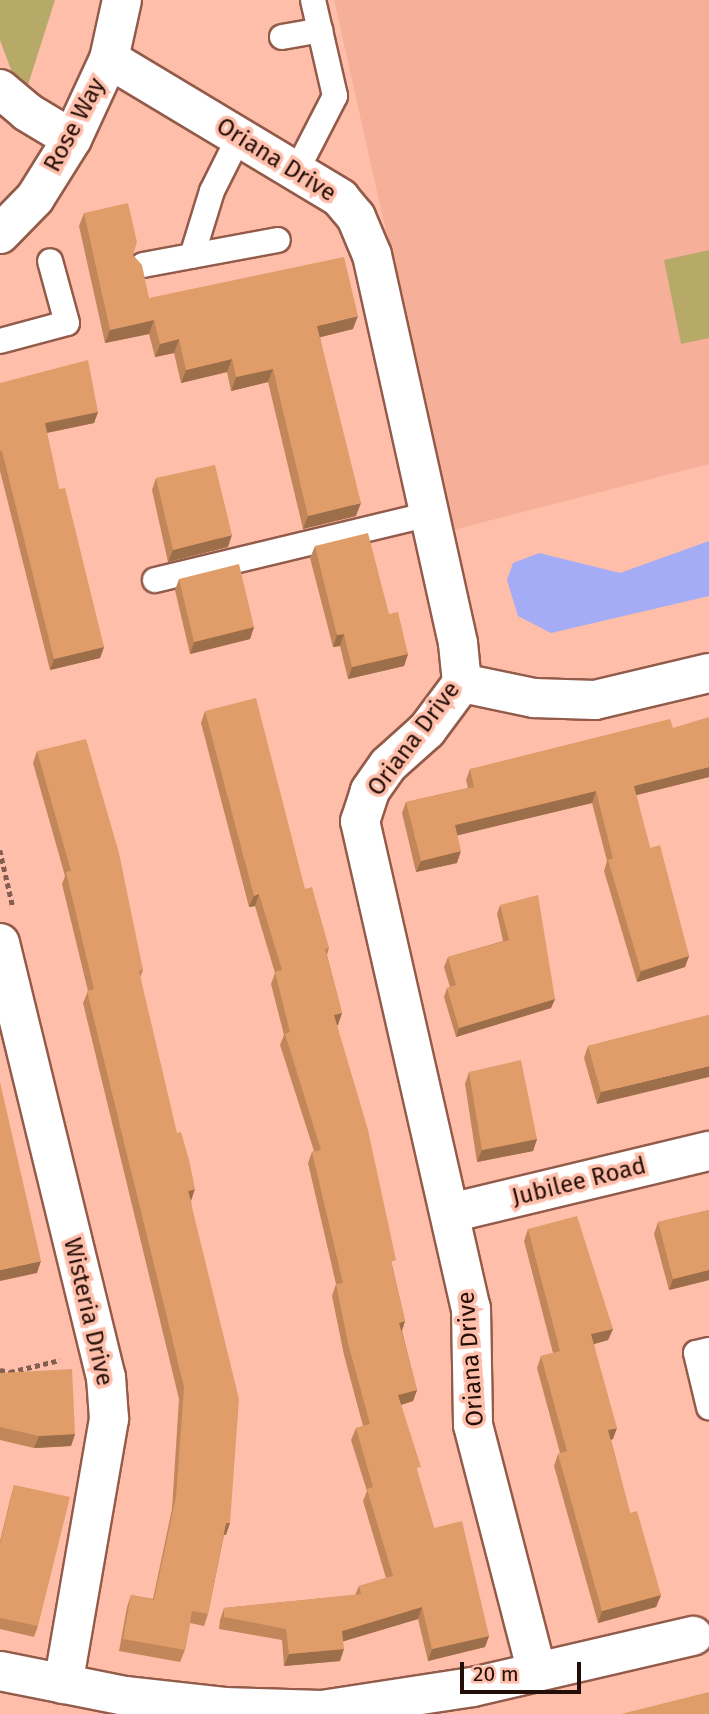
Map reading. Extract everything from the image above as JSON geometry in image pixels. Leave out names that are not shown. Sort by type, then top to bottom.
[{"type":"street","name":"Rose Way","points":[[0,234],[35,198],[72,139],[109,59],[122,0]]},
{"type":"street","name":"Oriana Drive","points":[[109,59],[298,168],[340,198],[356,217],[372,255],[458,643],[462,682],[427,730],[388,765],[370,791],[359,821],[471,1308],[473,1424],[537,1672]]},
{"type":"street","points":[[0,89],[27,112],[72,139]]},
{"type":"street","points":[[462,682],[534,698],[595,701],[709,673]]},
{"type":"street","name":"Wisteria Drive","points":[[0,943],[106,1377],[109,1419],[62,1684]]},
{"type":"street","name":"Jubilee Road","points":[[450,1213],[709,1151]]},
{"type":"street","points":[[0,1671],[62,1684],[224,1707],[322,1712],[537,1672],[693,1636]]},
{"type":"lane","points":[[298,168],[335,96],[313,0]]},
{"type":"lane","points":[[282,37],[320,30]]},
{"type":"lane","points":[[192,256],[212,191],[240,135]]},
{"type":"lane","points":[[143,264],[278,240]]},
{"type":"lane","points":[[0,341],[67,323],[50,261]]},
{"type":"lane","points":[[155,580],[429,514]]},
{"type":"lane","points":[[709,1350],[696,1353],[709,1407]]},
{"type":"path","points":[[0,1370],[10,1372],[74,1356]]},
{"type":"shaded area","points":[[0,0],[55,0],[27,88],[14,78],[0,40]]},
{"type":"shaded area","points":[[334,0],[709,0],[709,464],[453,530]]},
{"type":"shaded area","points":[[709,250],[709,338],[681,344],[664,260]]},
{"type":"water","points":[[709,541],[709,596],[551,633],[518,616],[507,580],[513,563],[539,553],[620,573]]},
{"type":"building","points":[[128,203],[137,242],[133,255],[142,265],[149,298],[344,257],[358,316],[317,326],[361,503],[308,516],[273,369],[236,377],[232,359],[186,370],[179,339],[160,344],[154,320],[110,330],[84,213]]},
{"type":"building","points":[[88,360],[98,412],[45,423],[59,489],[65,488],[104,647],[54,659],[0,451],[0,383]]},
{"type":"building","points":[[215,465],[232,535],[173,550],[156,478]]},
{"type":"building","points":[[368,533],[389,614],[398,612],[408,654],[352,667],[344,634],[337,635],[315,546]]},
{"type":"building","points":[[239,564],[254,627],[194,642],[179,579]]},
{"type":"building","points":[[256,698],[305,889],[312,887],[329,948],[325,949],[342,1013],[334,1015],[368,1130],[396,1260],[391,1262],[405,1321],[399,1323],[417,1390],[398,1395],[421,1467],[416,1468],[434,1528],[462,1521],[489,1636],[432,1649],[422,1607],[342,1631],[344,1649],[289,1654],[286,1629],[224,1617],[224,1608],[361,1594],[359,1586],[393,1576],[367,1489],[373,1487],[356,1428],[370,1424],[348,1343],[336,1284],[343,1283],[312,1152],[321,1150],[285,1034],[290,1032],[275,972],[282,970],[259,894],[254,896],[205,711]]},
{"type":"building","points":[[709,717],[709,767],[634,786],[650,848],[660,845],[689,956],[641,971],[608,860],[613,858],[596,791],[455,825],[461,851],[421,861],[406,802],[474,787],[470,769],[670,719],[673,728]]},
{"type":"building","points":[[86,739],[119,853],[143,970],[139,971],[177,1133],[181,1132],[189,1160],[195,1189],[188,1191],[239,1399],[230,1523],[226,1523],[208,1614],[192,1611],[185,1650],[123,1639],[131,1595],[154,1600],[176,1497],[184,1387],[87,991],[94,989],[66,872],[71,871],[37,751]]},
{"type":"building","points":[[538,895],[555,999],[459,1028],[447,988],[456,985],[448,957],[509,940],[500,905]]},
{"type":"building","points":[[709,1015],[709,1066],[601,1092],[588,1046]]},
{"type":"building","points":[[521,1060],[537,1139],[482,1150],[469,1072]]},
{"type":"building","points":[[0,1082],[41,1261],[0,1270]]},
{"type":"building","points":[[709,1210],[709,1270],[673,1279],[658,1222]]},
{"type":"building","points":[[577,1216],[613,1329],[591,1334],[617,1428],[608,1430],[630,1513],[637,1511],[661,1595],[602,1611],[558,1454],[567,1451],[541,1356],[560,1351],[528,1229]]},
{"type":"building","points":[[72,1369],[75,1434],[39,1436],[0,1427],[0,1373]]},
{"type":"building","points":[[14,1485],[70,1497],[38,1626],[0,1618],[0,1544]]},
{"type":"building","points":[[709,1692],[709,1714],[621,1714]]}]
